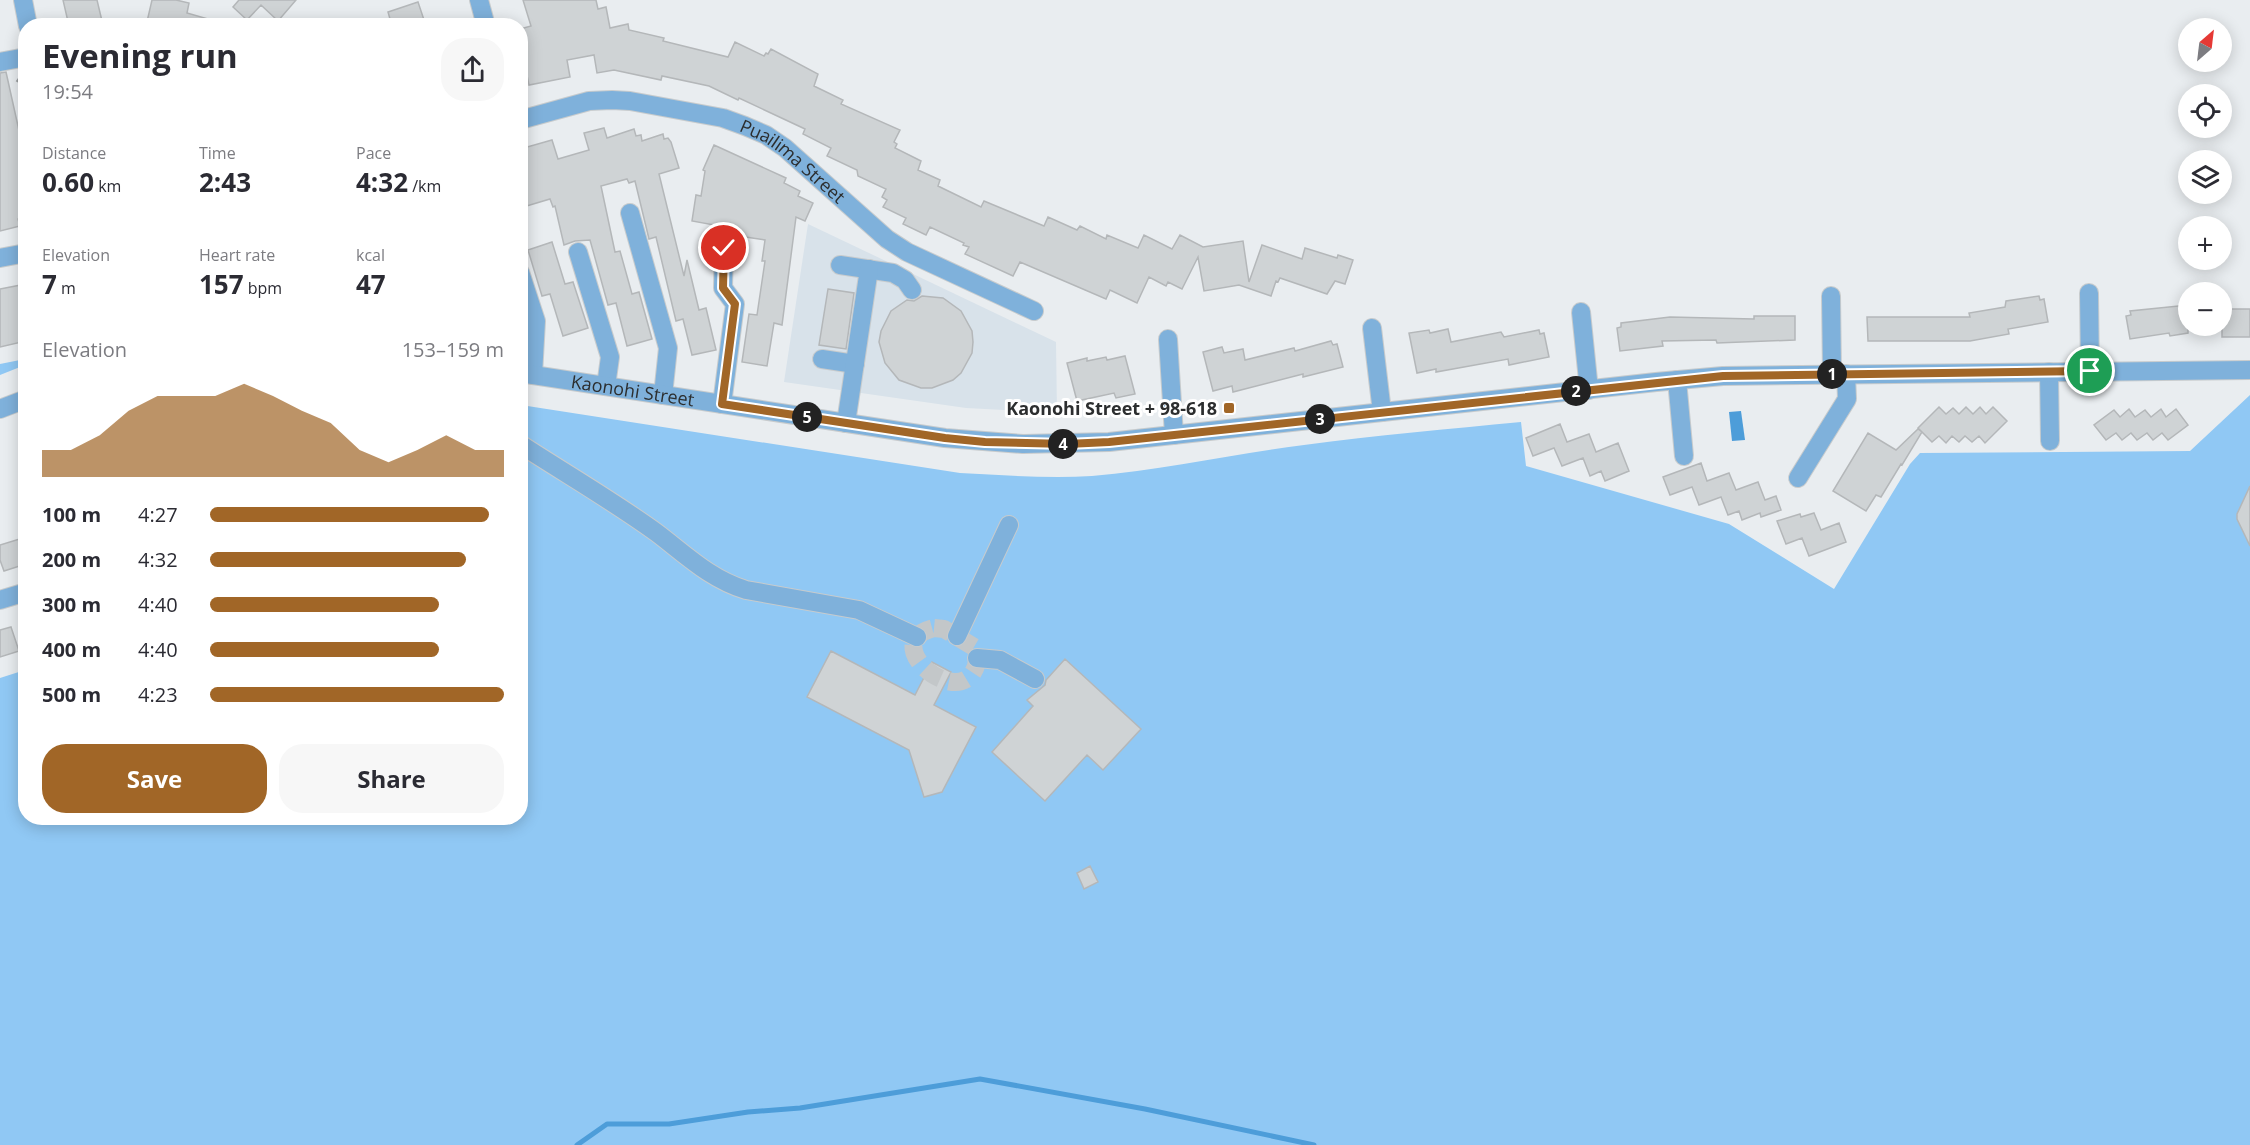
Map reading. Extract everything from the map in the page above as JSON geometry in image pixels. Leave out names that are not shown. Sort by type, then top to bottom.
[{"type":"street","points":[[22,0],[26,18]]},
{"type":"street","points":[[478,0],[484,18]]},
{"type":"street","points":[[0,62],[18,59]]},
{"type":"street","name":"Puailima Street","points":[[528,118],[589,101],[612,100],[630,101],[723,118],[745,126],[766,135],[785,148],[887,239],[907,252],[1034,311]]},
{"type":"street","points":[[630,213],[668,348],[663,395]]},
{"type":"street","points":[[722,404],[735,304],[723,288],[724,248]]},
{"type":"street","points":[[578,252],[610,357],[606,386]]},
{"type":"street","points":[[0,258],[18,255]]},
{"type":"street","points":[[840,265],[898,275],[912,290]]},
{"type":"street","points":[[846,423],[868,269]]},
{"type":"street","points":[[2089,293],[2090,371]]},
{"type":"street","points":[[528,296],[536,321],[528,368]]},
{"type":"street","points":[[1798,478],[1847,399],[1839,374],[1831,296]]},
{"type":"street","points":[[1581,312],[1589,390]]},
{"type":"street","points":[[1372,328],[1382,412]]},
{"type":"street","points":[[1168,339],[1174,435]]},
{"type":"street","points":[[822,358],[855,364]]},
{"type":"street","name":"Kaonohi Street","points":[[528,374],[945,438],[1023,444],[1109,442],[1723,376],[2250,370]]},
{"type":"street","points":[[2049,372],[2050,441]]},
{"type":"street","points":[[1677,380],[1684,456]]},
{"type":"street","points":[[0,409],[18,405]]},
{"type":"street","points":[[528,449],[656,533],[716,578],[730,585],[746,590],[859,610],[917,637]]},
{"type":"street","points":[[957,636],[1009,525]]},
{"type":"street","points":[[0,600],[18,594]]},
{"type":"street","points":[[977,658],[1000,660],[1035,679]]},
{"type":"shaded area","points":[[808,224],[1056,342],[1057,413],[966,408],[784,382]]},
{"type":"shaded area","points":[[18,360],[18,368],[0,375],[0,364]]},
{"type":"shaded area","points":[[2250,395],[2250,1145],[0,1145],[0,678],[18,672],[18,825],[528,825],[528,406],[960,473],[1042,477],[1119,473],[1331,441],[1521,422],[1526,466],[1729,524],[1834,589],[1910,464],[1920,453],[2190,451]]},
{"type":"shaded area","points":[[1741,411],[1745,440],[1732,441],[1729,412]]},
{"type":"building","points":[[63,0],[97,0],[101,18],[67,18]]},
{"type":"building","points":[[152,0],[176,0],[189,3],[187,13],[204,18],[148,18]]},
{"type":"building","points":[[239,0],[296,0],[281,18],[275,18],[261,5],[249,18],[245,18],[233,7]]},
{"type":"building","points":[[523,0],[596,0],[598,9],[606,7],[610,28],[628,24],[629,30],[728,57],[735,42],[764,56],[771,49],[818,74],[814,86],[843,100],[841,104],[900,130],[894,142],[897,144],[895,148],[921,161],[918,170],[940,180],[938,186],[981,207],[984,201],[1044,226],[1048,217],[1077,230],[1080,226],[1106,239],[1107,235],[1138,248],[1144,235],[1172,249],[1180,235],[1203,247],[1243,241],[1249,282],[1262,245],[1302,259],[1305,248],[1337,258],[1338,255],[1353,260],[1345,284],[1335,281],[1327,294],[1280,278],[1278,282],[1276,281],[1271,296],[1239,285],[1204,291],[1198,257],[1182,289],[1168,282],[1166,286],[1149,277],[1137,303],[1110,290],[1106,299],[1020,262],[1013,276],[965,254],[969,247],[963,245],[964,243],[930,227],[926,235],[903,224],[906,218],[883,207],[887,200],[882,197],[886,189],[858,176],[857,170],[827,156],[831,148],[803,134],[805,129],[709,86],[662,76],[661,80],[614,70],[597,73],[594,55],[567,60],[570,77],[529,85],[528,27],[531,26]]},
{"type":"building","points":[[418,2],[423,18],[390,18],[388,12]]},
{"type":"building","points":[[6,72],[18,126],[18,226],[0,231],[0,73]]},
{"type":"building","points":[[604,128],[607,138],[634,129],[636,136],[641,135],[642,141],[663,134],[664,139],[668,138],[671,142],[679,168],[659,174],[684,276],[687,260],[699,310],[706,308],[716,350],[692,355],[683,319],[676,321],[656,237],[649,239],[635,181],[629,183],[627,179],[601,186],[615,252],[620,251],[632,294],[639,292],[652,339],[627,346],[616,303],[608,305],[590,240],[575,241],[564,245],[555,206],[553,207],[550,199],[528,206],[528,147],[552,140],[558,159],[589,150],[584,133]]},
{"type":"building","points":[[714,145],[786,178],[784,183],[800,191],[798,196],[813,203],[805,221],[796,217],[782,325],[774,323],[767,366],[742,362],[749,314],[757,315],[765,261],[762,261],[765,240],[719,233],[720,226],[692,221],[696,195],[701,196],[705,171],[703,170]]},
{"type":"building","points":[[552,242],[565,284],[573,282],[588,328],[563,336],[550,294],[542,296],[528,250]]},
{"type":"building","points":[[18,286],[18,343],[0,347],[0,289]]},
{"type":"building","points":[[828,289],[854,293],[846,349],[819,345]]},
{"type":"building","points":[[922,296],[943,298],[961,311],[972,331],[972,353],[961,373],[953,380],[932,388],[921,388],[899,380],[885,363],[879,342],[881,331],[891,311],[907,300],[914,301]]},
{"type":"building","points":[[2039,296],[2040,300],[2044,299],[2048,322],[2008,329],[2009,334],[1970,341],[1868,341],[1867,317],[1970,317],[1969,313],[2005,307],[2006,301]]},
{"type":"building","points":[[2178,306],[2178,335],[2170,336],[2169,333],[2130,339],[2126,316],[2131,315],[2130,311]]},
{"type":"building","points":[[2232,309],[2250,309],[2250,337],[2222,337],[2232,336]]},
{"type":"building","points":[[1754,316],[1795,316],[1795,340],[1717,343],[1716,340],[1662,341],[1663,346],[1620,351],[1617,328],[1621,327],[1621,323],[1670,317],[1754,319]]},
{"type":"building","points":[[1448,329],[1451,342],[1501,332],[1504,337],[1539,330],[1540,334],[1544,333],[1549,357],[1509,365],[1508,359],[1436,372],[1436,369],[1417,373],[1409,333],[1429,330],[1430,333]]},
{"type":"building","points":[[1331,341],[1333,345],[1337,344],[1343,367],[1303,377],[1303,374],[1233,392],[1232,386],[1213,391],[1203,352],[1222,347],[1224,353],[1243,349],[1245,360],[1294,348],[1295,351]]},
{"type":"building","points":[[1125,356],[1135,394],[1116,398],[1114,393],[1077,401],[1067,363],[1087,358],[1087,361],[1106,357],[1107,360]]},
{"type":"building","points":[[1939,407],[1946,414],[1953,408],[1959,414],[1966,407],[1973,414],[1980,407],[1986,414],[1993,407],[2007,421],[1985,443],[1979,436],[1972,442],[1965,436],[1959,442],[1952,436],[1946,443],[1939,436],[1932,442],[1918,428]]},
{"type":"building","points":[[2129,409],[2135,417],[2145,410],[2151,417],[2161,409],[2166,417],[2176,409],[2188,425],[2168,440],[2162,433],[2153,440],[2147,433],[2137,440],[2131,433],[2122,440],[2116,433],[2106,440],[2094,425],[2114,410],[2120,417]]},
{"type":"building","points":[[1560,424],[1567,442],[1589,434],[1596,452],[1618,443],[1629,471],[1605,481],[1601,471],[1590,476],[1583,458],[1562,466],[1554,448],[1533,456],[1526,438]]},
{"type":"building","points":[[1918,429],[1922,432],[1902,465],[1881,497],[1876,495],[1866,511],[1833,491],[1868,433],[1896,450]]},
{"type":"building","points":[[1701,463],[1707,481],[1729,473],[1736,490],[1758,482],[1765,500],[1776,496],[1781,510],[1761,517],[1760,513],[1742,520],[1739,511],[1728,515],[1721,497],[1699,505],[1692,487],[1670,495],[1663,477]]},
{"type":"building","points":[[2250,486],[2250,546],[2237,519],[2237,514]]},
{"type":"building","points":[[1814,513],[1821,530],[1839,523],[1846,542],[1809,556],[1802,538],[1786,544],[1777,521],[1800,514],[1801,517]]},
{"type":"building","points":[[18,539],[18,567],[4,571],[0,560],[0,545]]},
{"type":"building","points":[[11,627],[18,651],[0,657],[0,630]]},
{"type":"building","points":[[831,651],[915,695],[932,662],[951,672],[934,705],[976,727],[942,792],[924,797],[909,750],[807,697]]},
{"type":"building","points":[[1065,659],[1141,729],[1103,770],[1087,755],[1045,801],[992,752],[1033,706],[1027,700],[1045,685],[1046,680]]},
{"type":"building","points":[[1090,866],[1098,882],[1084,889],[1077,873]]},
{"type":"waterway","points":[[577,1145],[607,1124],[669,1124],[748,1112],[800,1108],[980,1079],[1145,1109],[1314,1145]]},
{"type":"tunnel","points":[[934,628],[944,629],[974,647],[977,657],[975,668],[972,674],[962,681],[949,681],[935,676],[916,656],[914,645],[919,635],[934,628]]},
{"type":"place","name":"Kaonohi Street + 98-618","points":[[1229,408]]},
{"type":"route","points":[[724,248],[723,288],[735,304],[722,404],[985,442],[1067,444],[1109,442],[1723,376],[2090,371]]}]
